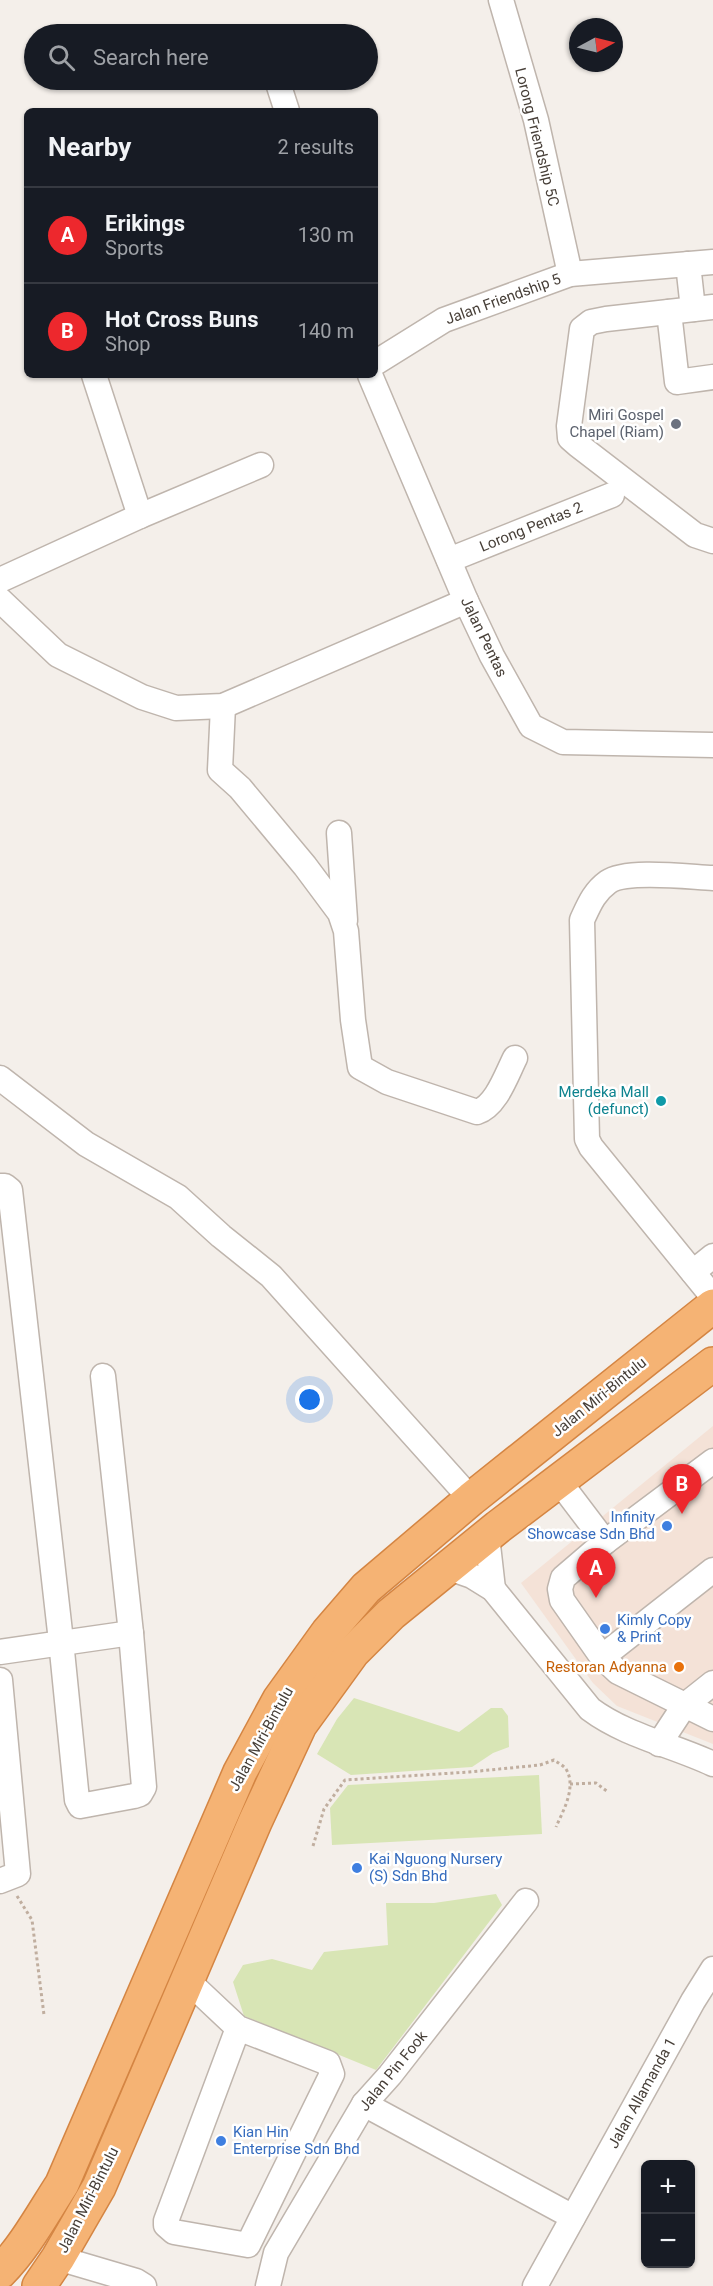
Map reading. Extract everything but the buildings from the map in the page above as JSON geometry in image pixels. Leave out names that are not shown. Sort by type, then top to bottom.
[{"type":"highway","name":"Jalan Miri-Bintulu","points":[[0,2271],[35,2226],[62,2184],[240,1772],[279,1700],[328,1632],[366,1588],[471,1499],[713,1306]]},
{"type":"highway","name":"Jalan Miri-Bintulu","points":[[39,2286],[99,2187],[255,1822],[300,1725],[353,1652],[391,1614],[487,1536],[713,1364]]},
{"type":"street","name":"Lorong Friendship 5C","points":[[501,0],[536,120],[570,274]]},
{"type":"street","points":[[280,90],[286,108]]},
{"type":"street","name":"Jalan Friendship 5","points":[[378,361],[444,320],[570,274],[713,262]]},
{"type":"street","points":[[688,264],[703,308],[606,319],[591,322],[582,329],[569,426],[570,438],[695,535],[713,541]]},
{"type":"street","points":[[669,312],[677,382],[713,376]]},
{"type":"street","points":[[95,378],[140,516]]},
{"type":"street","name":"Jalan Pentas","points":[[371,378],[466,601],[492,656],[531,726],[563,742],[713,745]]},
{"type":"street","points":[[0,580],[140,516],[261,465]]},
{"type":"street","name":"Lorong Pentas 2","points":[[449,560],[612,495]]},
{"type":"street","points":[[0,600],[58,655],[142,697],[176,708],[223,706],[466,601]]},
{"type":"street","points":[[223,706],[220,770],[240,788],[305,866],[340,913],[346,931]]},
{"type":"street","points":[[339,833],[353,1020],[360,1067],[387,1082],[477,1112],[484,1110],[490,1103],[515,1058]]},
{"type":"street","points":[[713,878],[632,875],[609,881],[594,896],[582,920],[587,1139],[591,1147],[713,1297]]},
{"type":"street","points":[[0,1078],[86,1144],[178,1197],[270,1276],[471,1499]]},
{"type":"street","points":[[0,1186],[5,1186],[10,1190],[61,1641],[76,1800],[81,1806],[134,1796],[140,1794],[144,1787],[103,1376]]},
{"type":"street","points":[[693,1272],[713,1256]]},
{"type":"street","points":[[713,1461],[605,1542],[563,1578],[560,1589],[562,1600],[602,1657],[618,1672],[713,1719]]},
{"type":"street","points":[[558,1480],[605,1542]]},
{"type":"street","points":[[487,1536],[493,1589]]},
{"type":"street","points":[[449,1568],[472,1576],[493,1589],[590,1709],[601,1717],[659,1744],[713,1764]]},
{"type":"street","points":[[602,1657],[713,1570]]},
{"type":"street","points":[[0,1652],[61,1641],[130,1633]]},
{"type":"street","points":[[0,1680],[18,1874],[3,1880]]},
{"type":"street","points":[[659,1744],[684,1706],[713,1683]]},
{"type":"street","name":"Jalan Pin Fook","points":[[268,2286],[276,2253],[364,2104],[390,2075],[526,1902]]},
{"type":"street","name":"Jalan Allamanda 1","points":[[535,2286],[687,2012],[713,1970]]},
{"type":"street","points":[[188,1981],[238,2028],[328,2063],[332,2074],[248,2245],[174,2232],[166,2225],[238,2028]]},
{"type":"street","points":[[364,2104],[573,2217]]},
{"type":"street","points":[[251,2238],[276,2253]]},
{"type":"street","points":[[58,2258],[136,2281],[144,2286]]},
{"type":"path","points":[[313,1846],[324,1809],[345,1780],[469,1772],[540,1765],[554,1760],[566,1769],[570,1784],[568,1799],[556,1827]]},
{"type":"path","points":[[570,1784],[596,1783],[608,1792]]},
{"type":"path","points":[[3,1880],[33,1920],[44,2015]]},
{"type":"shaded area","points":[[713,1426],[713,1744],[617,1706],[593,1683],[521,1583]]},
{"type":"green space","points":[[354,1698],[459,1732],[491,1708],[502,1708],[508,1716],[509,1747],[493,1753],[472,1767],[351,1775],[317,1754],[337,1719]]},
{"type":"green space","points":[[539,1775],[542,1834],[332,1845],[330,1808],[348,1785]]},
{"type":"green space","points":[[496,1894],[502,1905],[376,2070],[244,2016],[233,1982],[243,1965],[272,1959],[312,1970],[324,1952],[388,1945],[386,1903],[434,1903]]},
{"type":"place","name":"Miri Gospel Chapel (Riam)","points":[[676,424]]},
{"type":"place","name":"Merdeka Mall (defunct)","points":[[661,1101]]},
{"type":"place","name":"Hot Cross Buns","points":[[682,1514]]},
{"type":"place","name":"Infinity Showcase Sdn Bhd","points":[[667,1526]]},
{"type":"place","name":"Erikings","points":[[596,1598]]},
{"type":"place","name":"Kimly Copy & Print","points":[[605,1629]]},
{"type":"place","name":"Restoran Adyanna","points":[[679,1667]]},
{"type":"place","name":"Kai Nguong Nursery (S) Sdn Bhd","points":[[357,1868]]},
{"type":"place","name":"Kian Hin Enterprise Sdn Bhd","points":[[221,2141]]}]
